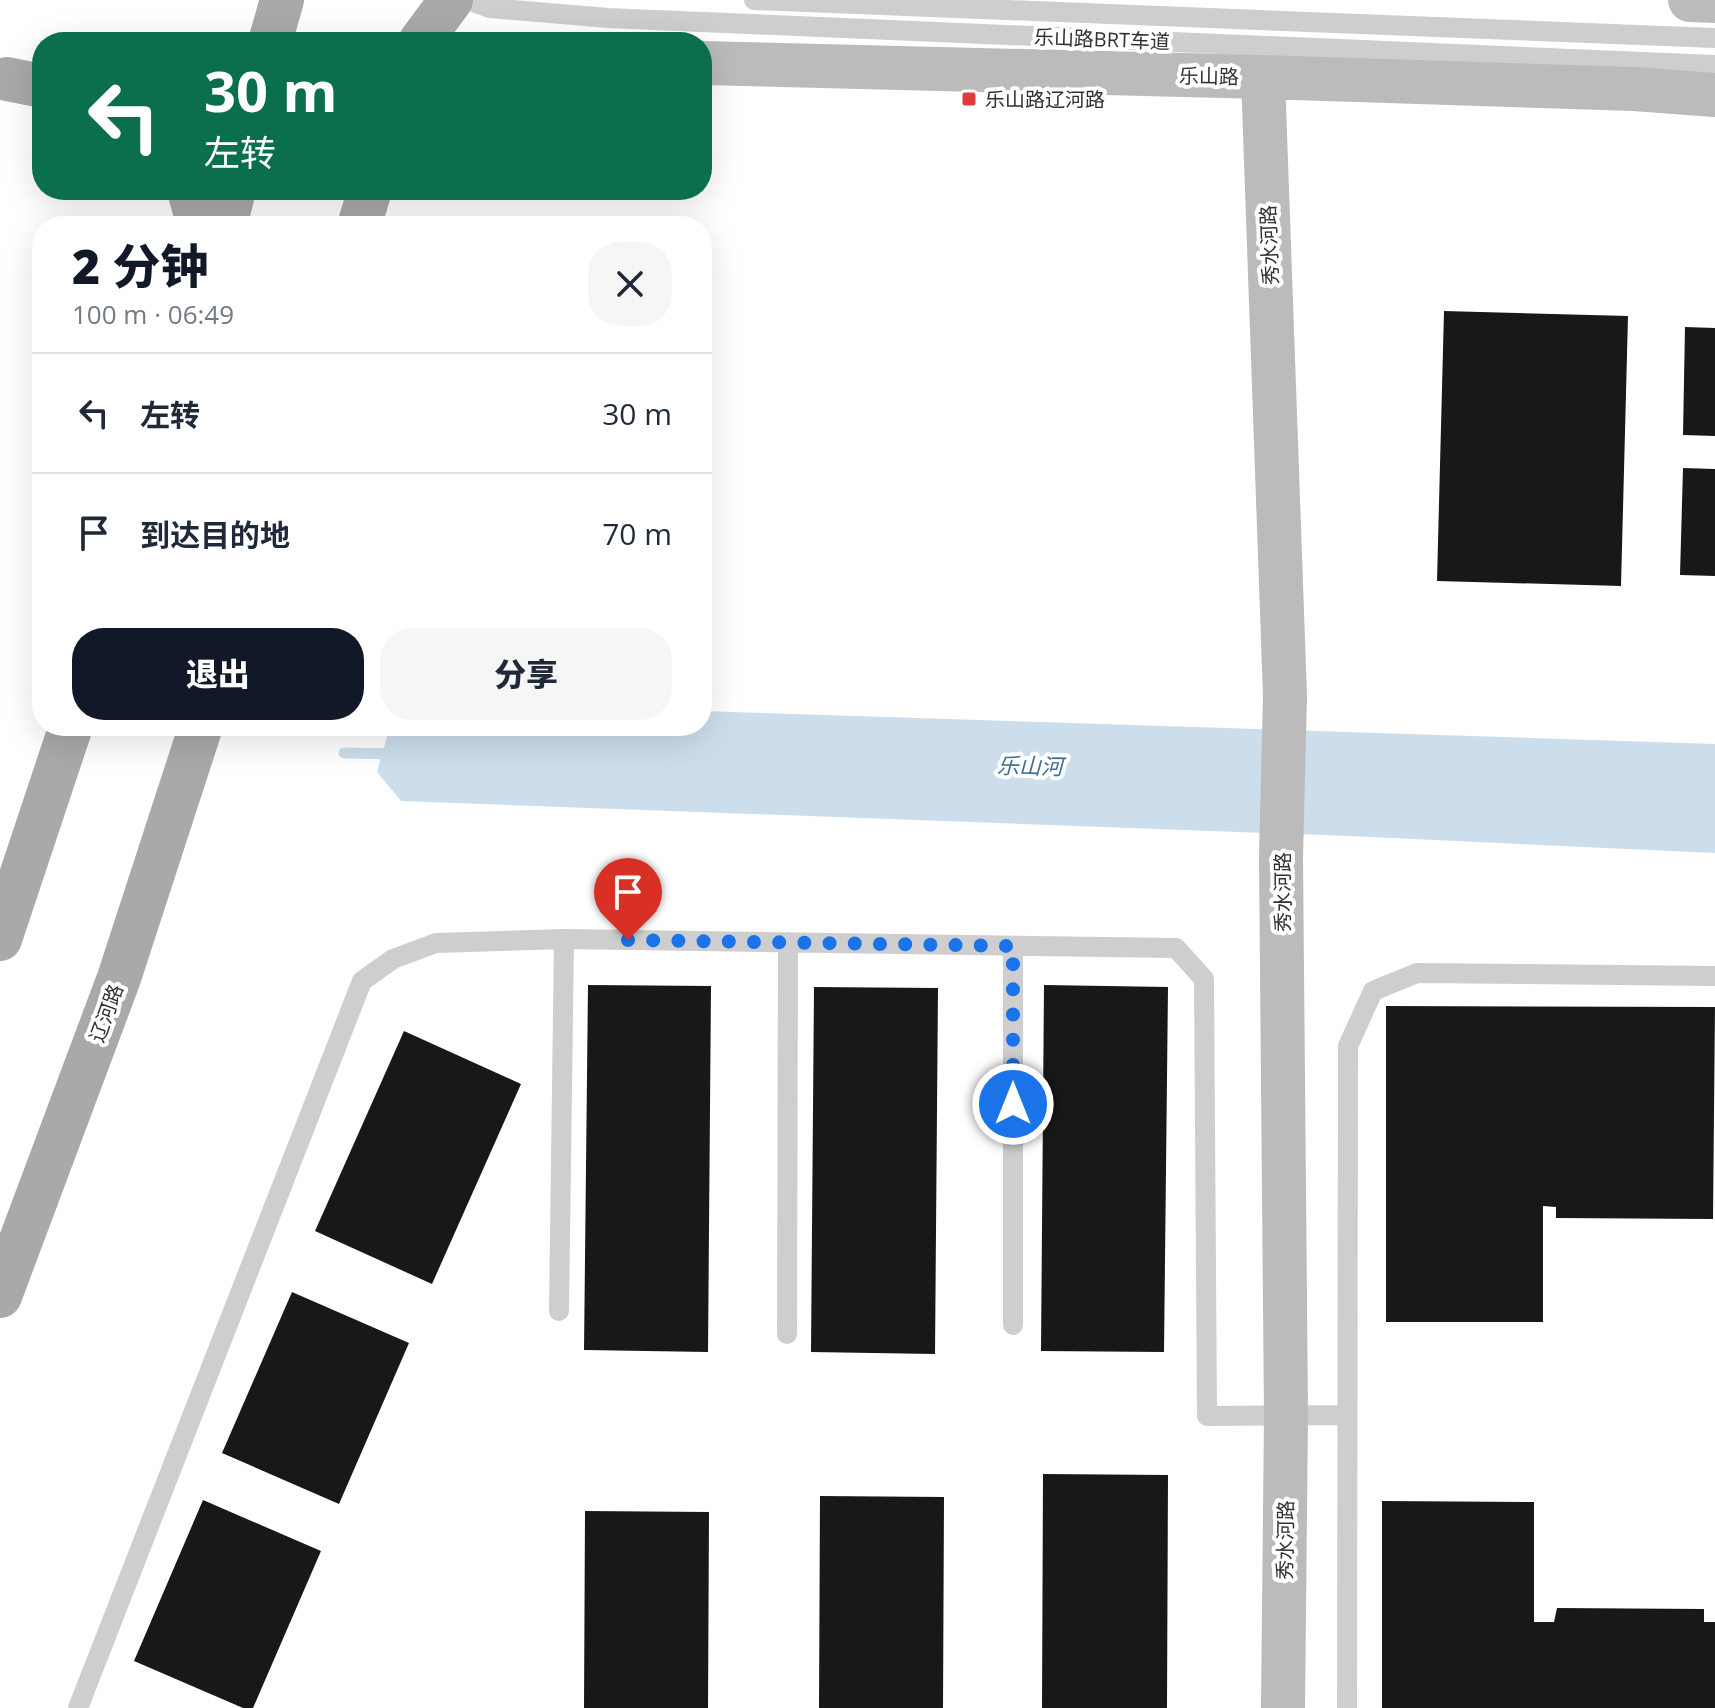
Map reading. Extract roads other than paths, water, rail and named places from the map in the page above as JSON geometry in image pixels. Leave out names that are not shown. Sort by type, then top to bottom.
[{"type":"main road","points":[[273,32],[282,0]]},
{"type":"main road","points":[[416,32],[425,0]]},
{"type":"main road","points":[[433,32],[471,4]]},
{"type":"main road","points":[[0,939],[68,736]]},
{"type":"main road","name":"辽河路","points":[[0,1296],[119,978],[198,736]]},
{"type":"street","points":[[1690,0],[1715,1]]},
{"type":"street","name":"乐山路","points":[[712,63],[1263,77],[1634,89],[1715,95]]},
{"type":"street","name":"秀水河路","points":[[1263,77],[1285,696],[1281,857],[1286,1415],[1283,1708]]},
{"type":"lane","name":"乐山路BRT车道","points":[[468,0],[471,4],[624,19],[1715,65]]},
{"type":"lane","name":"乐山路BRT车道","points":[[754,0],[1715,38]]},
{"type":"lane","points":[[78,1708],[362,981],[393,959],[436,943],[564,939],[1176,948],[1204,979],[1207,1416],[1347,1415]]},
{"type":"lane","points":[[559,1311],[564,939]]},
{"type":"lane","points":[[787,1334],[788,942]]},
{"type":"lane","points":[[1013,946],[1013,1325]]},
{"type":"lane","points":[[1347,1708],[1348,1046],[1373,991],[1417,973],[1715,976]]},
{"type":"water","points":[[712,711],[1715,744],[1715,853],[1349,836],[401,801],[377,772],[387,736],[712,736]]},
{"type":"waterway","name":"乐山河","points":[[344,753],[396,754]]},
{"type":"place","name":"乐山路辽河路","points":[[969,99]]}]
